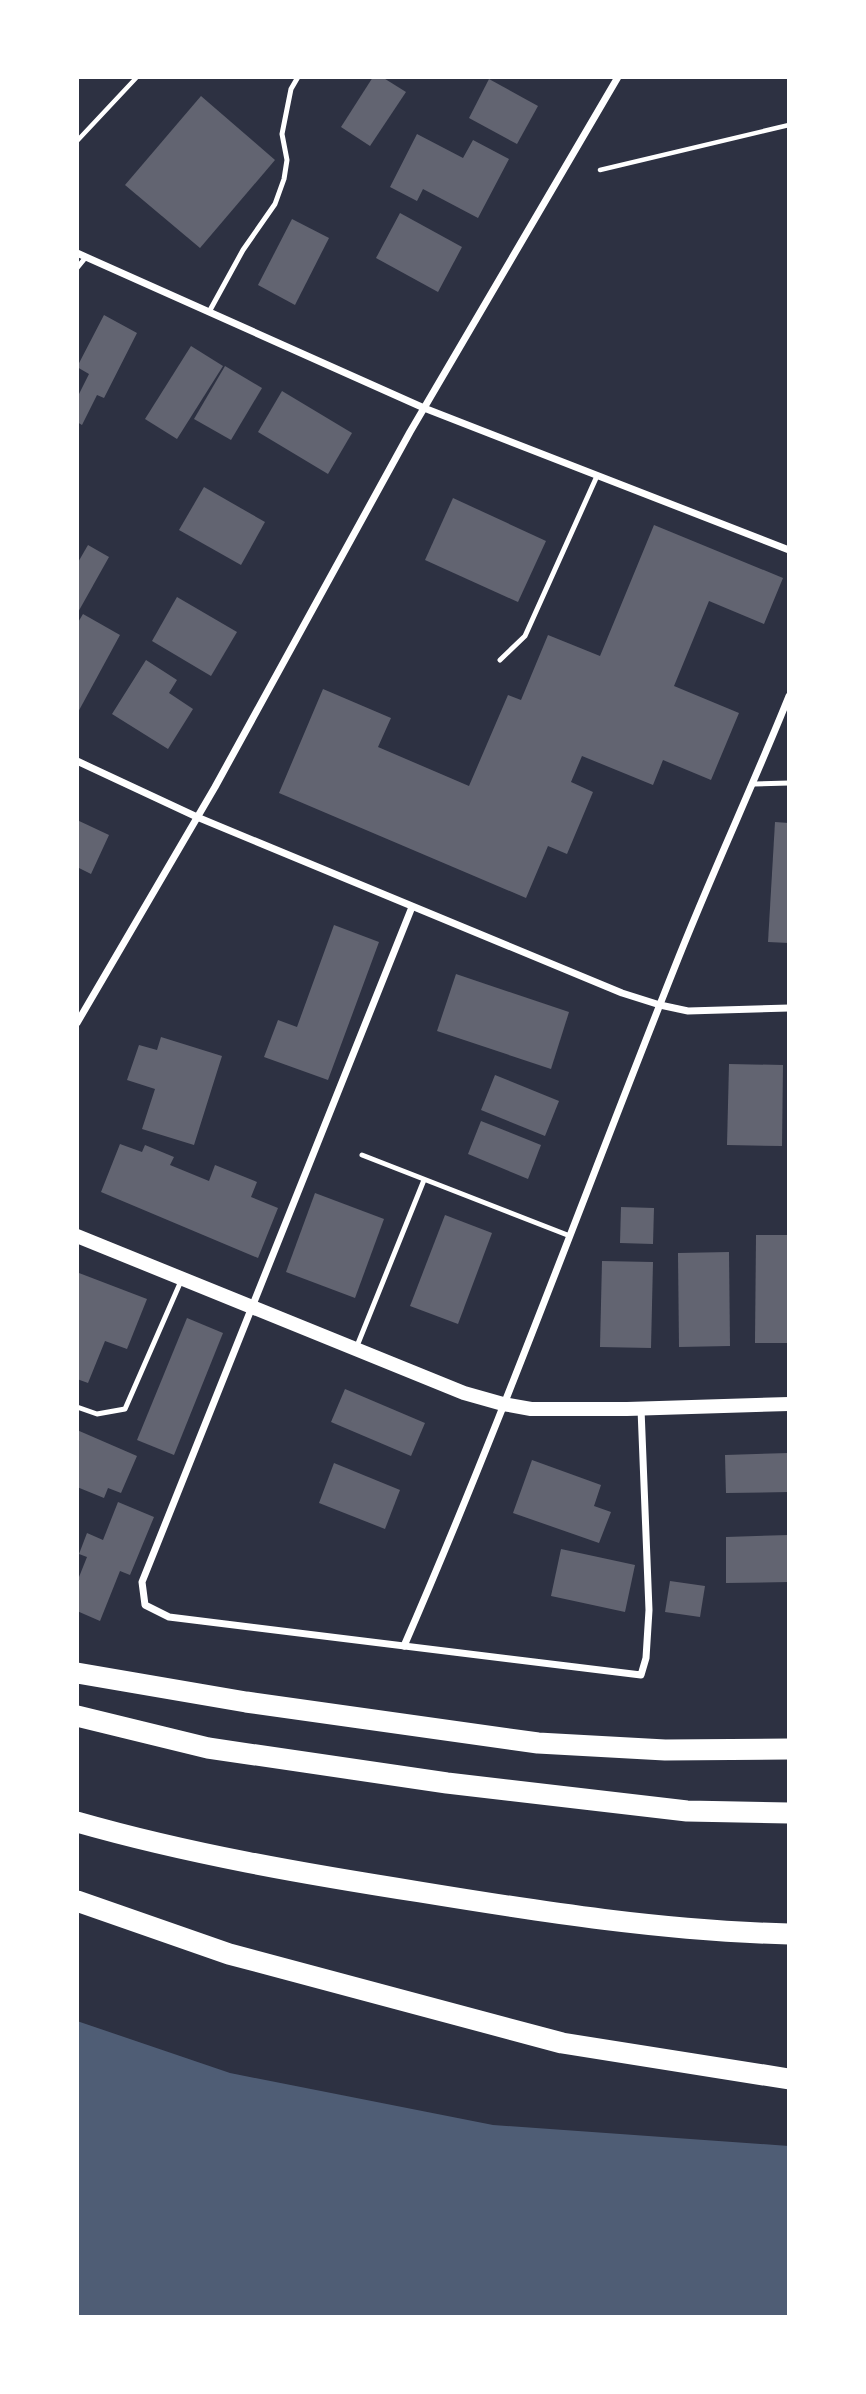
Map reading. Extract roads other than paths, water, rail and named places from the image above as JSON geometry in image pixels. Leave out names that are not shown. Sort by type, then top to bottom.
[{"type":"highway","points":[[77,1673],[246,1702],[538,1743],[665,1750],[789,1749]]},
{"type":"highway","points":[[77,1716],[208,1748],[447,1783],[687,1811],[789,1813]]},
{"type":"highway","points":[[77,1822],[311,1875],[503,1906],[615,1921],[742,1933],[789,1934]]},
{"type":"highway","points":[[77,1901],[229,1954],[562,2042],[789,2079]]},
{"type":"main road","points":[[78,1240],[182,1278],[464,1394],[503,1404],[531,1409],[641,1409],[789,1404]]},
{"type":"street","points":[[77,1023],[197,817],[424,408],[618,77]]},
{"type":"street","points":[[77,253],[424,408],[789,550]]},
{"type":"street","points":[[404,1646],[521,1363],[674,968],[789,696]]},
{"type":"street","points":[[77,761],[197,817],[622,993],[688,1011],[789,1008]]},
{"type":"street","points":[[412,907],[142,1582],[145,1605],[169,1617],[641,1675],[646,1658],[649,1610],[641,1409]]},
{"type":"lane","points":[[209,312],[243,250],[275,204],[284,179],[287,160],[282,134],[291,89],[298,77]]},
{"type":"lane","points":[[77,268],[86,257]]},
{"type":"lane","points":[[500,660],[525,636],[597,476]]},
{"type":"lane","points":[[754,784],[789,783]]},
{"type":"lane","points":[[362,1155],[570,1236]]},
{"type":"lane","points":[[356,1349],[424,1180]]},
{"type":"lane","points":[[77,1406],[97,1414],[125,1409],[182,1278]]},
{"type":"water","points":[[77,2021],[230,2073],[493,2125],[789,2146],[789,2317],[77,2317]]}]
